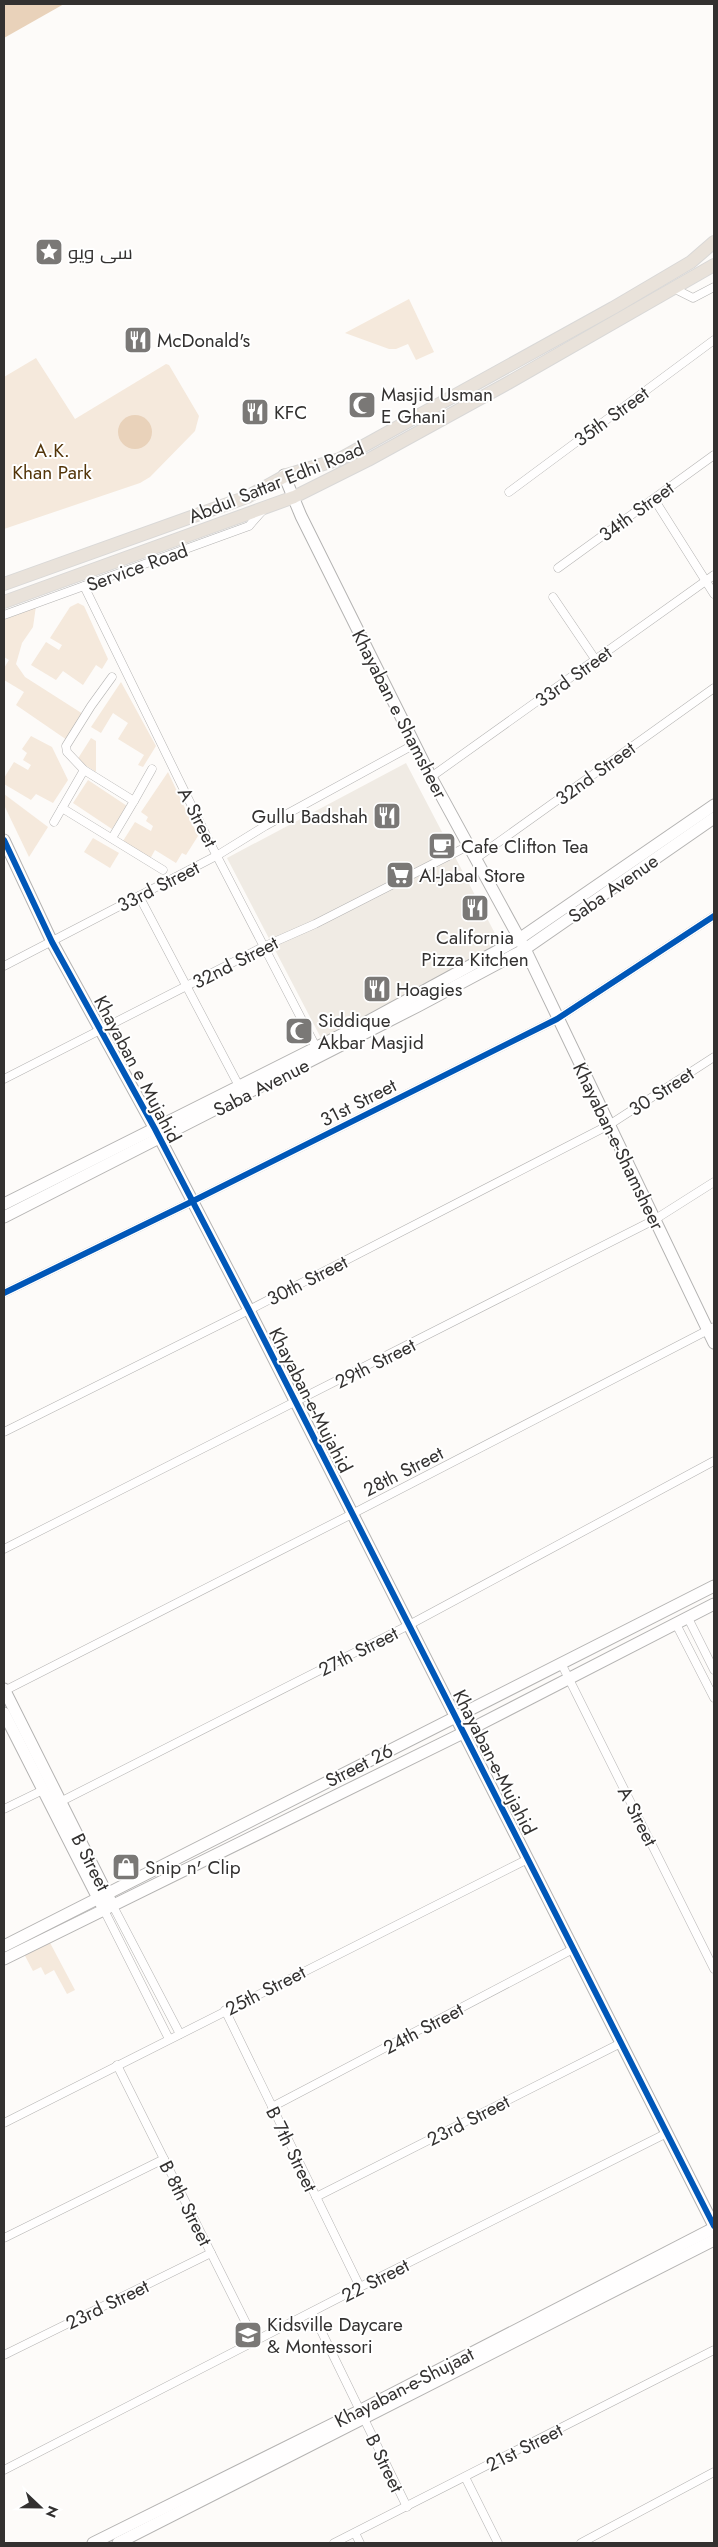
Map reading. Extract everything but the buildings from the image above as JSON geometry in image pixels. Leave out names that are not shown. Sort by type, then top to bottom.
[{"type":"main road","name":"Abdul Sattar Edhi Road","points":[[4,584],[247,497],[284,476],[340,460],[613,308],[691,262],[714,242]]},
{"type":"main road","name":"Abdul Sattar Edhi Road","points":[[4,602],[294,497],[368,460],[714,265]]},
{"type":"main road","name":"Khayaban e Shamsheer","points":[[284,476],[301,516],[431,777],[525,949]]},
{"type":"main road","points":[[258,490],[264,508]]},
{"type":"main road","name":"Saba Avenue","points":[[4,1204],[157,1134],[239,1086],[414,998],[519,939],[714,806]]},
{"type":"main road","name":"Saba Avenue","points":[[4,1217],[157,1134],[525,949],[714,818]]},
{"type":"main road","name":"Khayaban e Mujahid","points":[[4,840],[52,942],[157,1134],[249,1310]]},
{"type":"main road","name":"Khayaban-e-Shamsheer","points":[[525,949],[654,1220],[711,1329],[714,1343]]},
{"type":"main road","name":"Khayaban-e-Mujahid","points":[[249,1310],[714,2227]]},
{"type":"main road","name":"Street 26","points":[[4,1946],[714,1586]]},
{"type":"main road","name":"Street 26","points":[[4,1959],[463,1732],[714,1604]]},
{"type":"main road","name":"B Street","points":[[4,1690],[56,1804],[109,1908]]},
{"type":"main road","name":"B Street","points":[[4,1713],[43,1790],[56,1804]]},
{"type":"main road","name":"Khayaban-e-Shujaat","points":[[118,2543],[714,2227]]},
{"type":"main road","name":"Khayaban-e-Shujaat","points":[[93,2543],[361,2415],[714,2240]]},
{"type":"street","points":[[673,288],[693,298],[714,288]]},
{"type":"street","name":"35th Street","points":[[508,492],[714,340]]},
{"type":"street","name":"34th Street","points":[[558,568],[714,455]]},
{"type":"street","points":[[654,499],[704,582],[714,594]]},
{"type":"street","name":"Service Road","points":[[4,615],[249,526],[264,508]]},
{"type":"street","name":"33rd Street","points":[[431,777],[714,575]]},
{"type":"street","name":"A Street","points":[[84,586],[218,856],[316,1047]]},
{"type":"street","points":[[553,597],[595,659]]},
{"type":"street","points":[[112,677],[66,746],[67,752],[84,770],[134,800]]},
{"type":"street","name":"32nd Street","points":[[475,859],[714,688]]},
{"type":"street","name":"33rd Street","points":[[4,966],[218,856],[266,826],[415,744]]},
{"type":"street","points":[[112,838],[152,769]]},
{"type":"street","points":[[54,822],[84,770]]},
{"type":"street","points":[[62,808],[163,870]]},
{"type":"street","name":"32nd Street","points":[[4,1079],[265,946],[314,924],[468,846]]},
{"type":"street","points":[[139,896],[239,1086]]},
{"type":"street","name":"31st Street","points":[[4,1293],[557,1019],[714,916]]},
{"type":"street","name":"30 Street","points":[[608,1125],[714,1057]]},
{"type":"street","name":"30th Street","points":[[4,1432],[249,1310],[608,1125]]},
{"type":"street","name":"29th Street","points":[[4,1549],[296,1403],[654,1220],[714,1182]]},
{"type":"street","name":"28th Street","points":[[4,1690],[352,1514],[711,1329]]},
{"type":"street","name":"27th Street","points":[[56,1804],[408,1625],[714,1461]]},
{"type":"street","points":[[688,1618],[714,1670]]},
{"type":"street","points":[[676,1624],[714,1698]]},
{"type":"street","name":"A Street","points":[[561,1663],[714,1969]]},
{"type":"street","points":[[4,1809],[43,1790]]},
{"type":"street","name":"25th Street","points":[[4,2123],[225,2010],[528,1860]]},
{"type":"street","name":"B Street","points":[[109,1908],[180,2034]]},
{"type":"street","name":"B Street","points":[[109,1908],[169,2039]]},
{"type":"street","name":"24th Street","points":[[272,2107],[573,1949]]},
{"type":"street","name":"B 7th Street","points":[[225,2010],[360,2287]]},
{"type":"street","name":"23rd Street","points":[[316,2196],[621,2043]]},
{"type":"street","name":"B 8th Street","points":[[117,2066],[255,2341]]},
{"type":"street","name":"22 Street","points":[[4,2470],[360,2287],[667,2133]]},
{"type":"street","points":[[4,2238],[164,2159]]},
{"type":"street","name":"23rd Street","points":[[4,2355],[211,2253]]},
{"type":"street","name":"B Street","points":[[312,2312],[407,2507]]},
{"type":"street","name":"21st Street","points":[[334,2543],[714,2350]]},
{"type":"street","points":[[581,2543],[714,2472]]},
{"type":"street","points":[[465,2477],[498,2543]]},
{"type":"street","points":[[355,2533],[360,2543]]},
{"type":"shaded area","points":[[4,4],[64,4],[4,38]]},
{"type":"shaded area","points":[[135,415],[142,416],[147,420],[151,425],[151,439],[147,444],[142,448],[135,449],[128,448],[123,444],[119,439],[118,432],[119,425],[123,420],[128,416]]},
{"type":"shaded area","points":[[406,763],[501,945],[322,1040],[227,858]]},
{"type":"green space","points":[[409,299],[434,352],[416,360],[408,344],[396,349],[389,349],[345,333]]},
{"type":"green space","name":"A.K. Khan Park","points":[[36,358],[75,419],[166,364],[169,365],[199,416],[195,431],[150,477],[140,483],[4,529],[4,377]]},
{"type":"green space","points":[[78,603],[84,606],[108,659],[102,669],[96,665],[83,685],[63,671],[56,680],[31,665],[46,642],[59,650],[62,645],[50,638],[70,607]]},
{"type":"green space","points":[[36,606],[33,627],[22,643],[16,664],[25,677],[83,714],[67,740],[16,705],[24,692],[4,680],[4,668],[9,660],[4,657],[4,620]]},
{"type":"green space","points":[[121,682],[156,746],[143,767],[138,765],[144,755],[118,739],[128,723],[113,713],[101,733],[91,727]]},
{"type":"green space","points":[[31,736],[52,747],[68,780],[53,803],[36,794],[31,800],[4,784],[4,778],[14,762],[28,770],[31,765],[23,760],[27,753],[22,749]]},
{"type":"green space","points":[[91,738],[96,741],[96,772],[77,760]]},
{"type":"green space","points":[[168,772],[198,836],[186,855],[182,853],[176,863],[155,850],[150,859],[123,841],[135,822],[151,831],[153,826],[146,821],[148,817],[141,812]]},
{"type":"green space","points":[[88,780],[127,806],[112,829],[73,803]]},
{"type":"green space","points":[[4,794],[48,827],[29,857],[4,805]]},
{"type":"green space","points":[[93,838],[119,853],[110,868],[84,852]]},
{"type":"green space","points":[[48,1939],[75,1990],[67,1994],[54,1970],[45,1975],[41,1967],[33,1971],[23,1952]]},
{"type":"cycle path","points":[[4,840],[52,942],[155,1129],[249,1310],[714,2226]]},
{"type":"cycle path","points":[[4,1293],[557,1019],[714,916]]},
{"type":"place","name":"سی ویو","points":[[49,252]]},
{"type":"place","name":"McDonald's","points":[[138,340]]},
{"type":"place","name":"Masjid Usman E Ghani","points":[[362,405]]},
{"type":"place","name":"KFC","points":[[255,412]]},
{"type":"place","name":"Gullu Badshah","points":[[387,816]]},
{"type":"place","name":"Cafe Clifton Tea","points":[[442,846]]},
{"type":"place","name":"Al-Jabal Store","points":[[400,875]]},
{"type":"place","name":"California Pizza Kitchen","points":[[475,908]]},
{"type":"place","name":"Hoagies","points":[[377,989]]},
{"type":"place","name":"Siddique Akbar Masjid","points":[[299,1031]]},
{"type":"place","name":"Snip n' Clip","points":[[126,1867]]},
{"type":"place","name":"Kidsville Daycare & Montessori","points":[[248,2335]]}]
